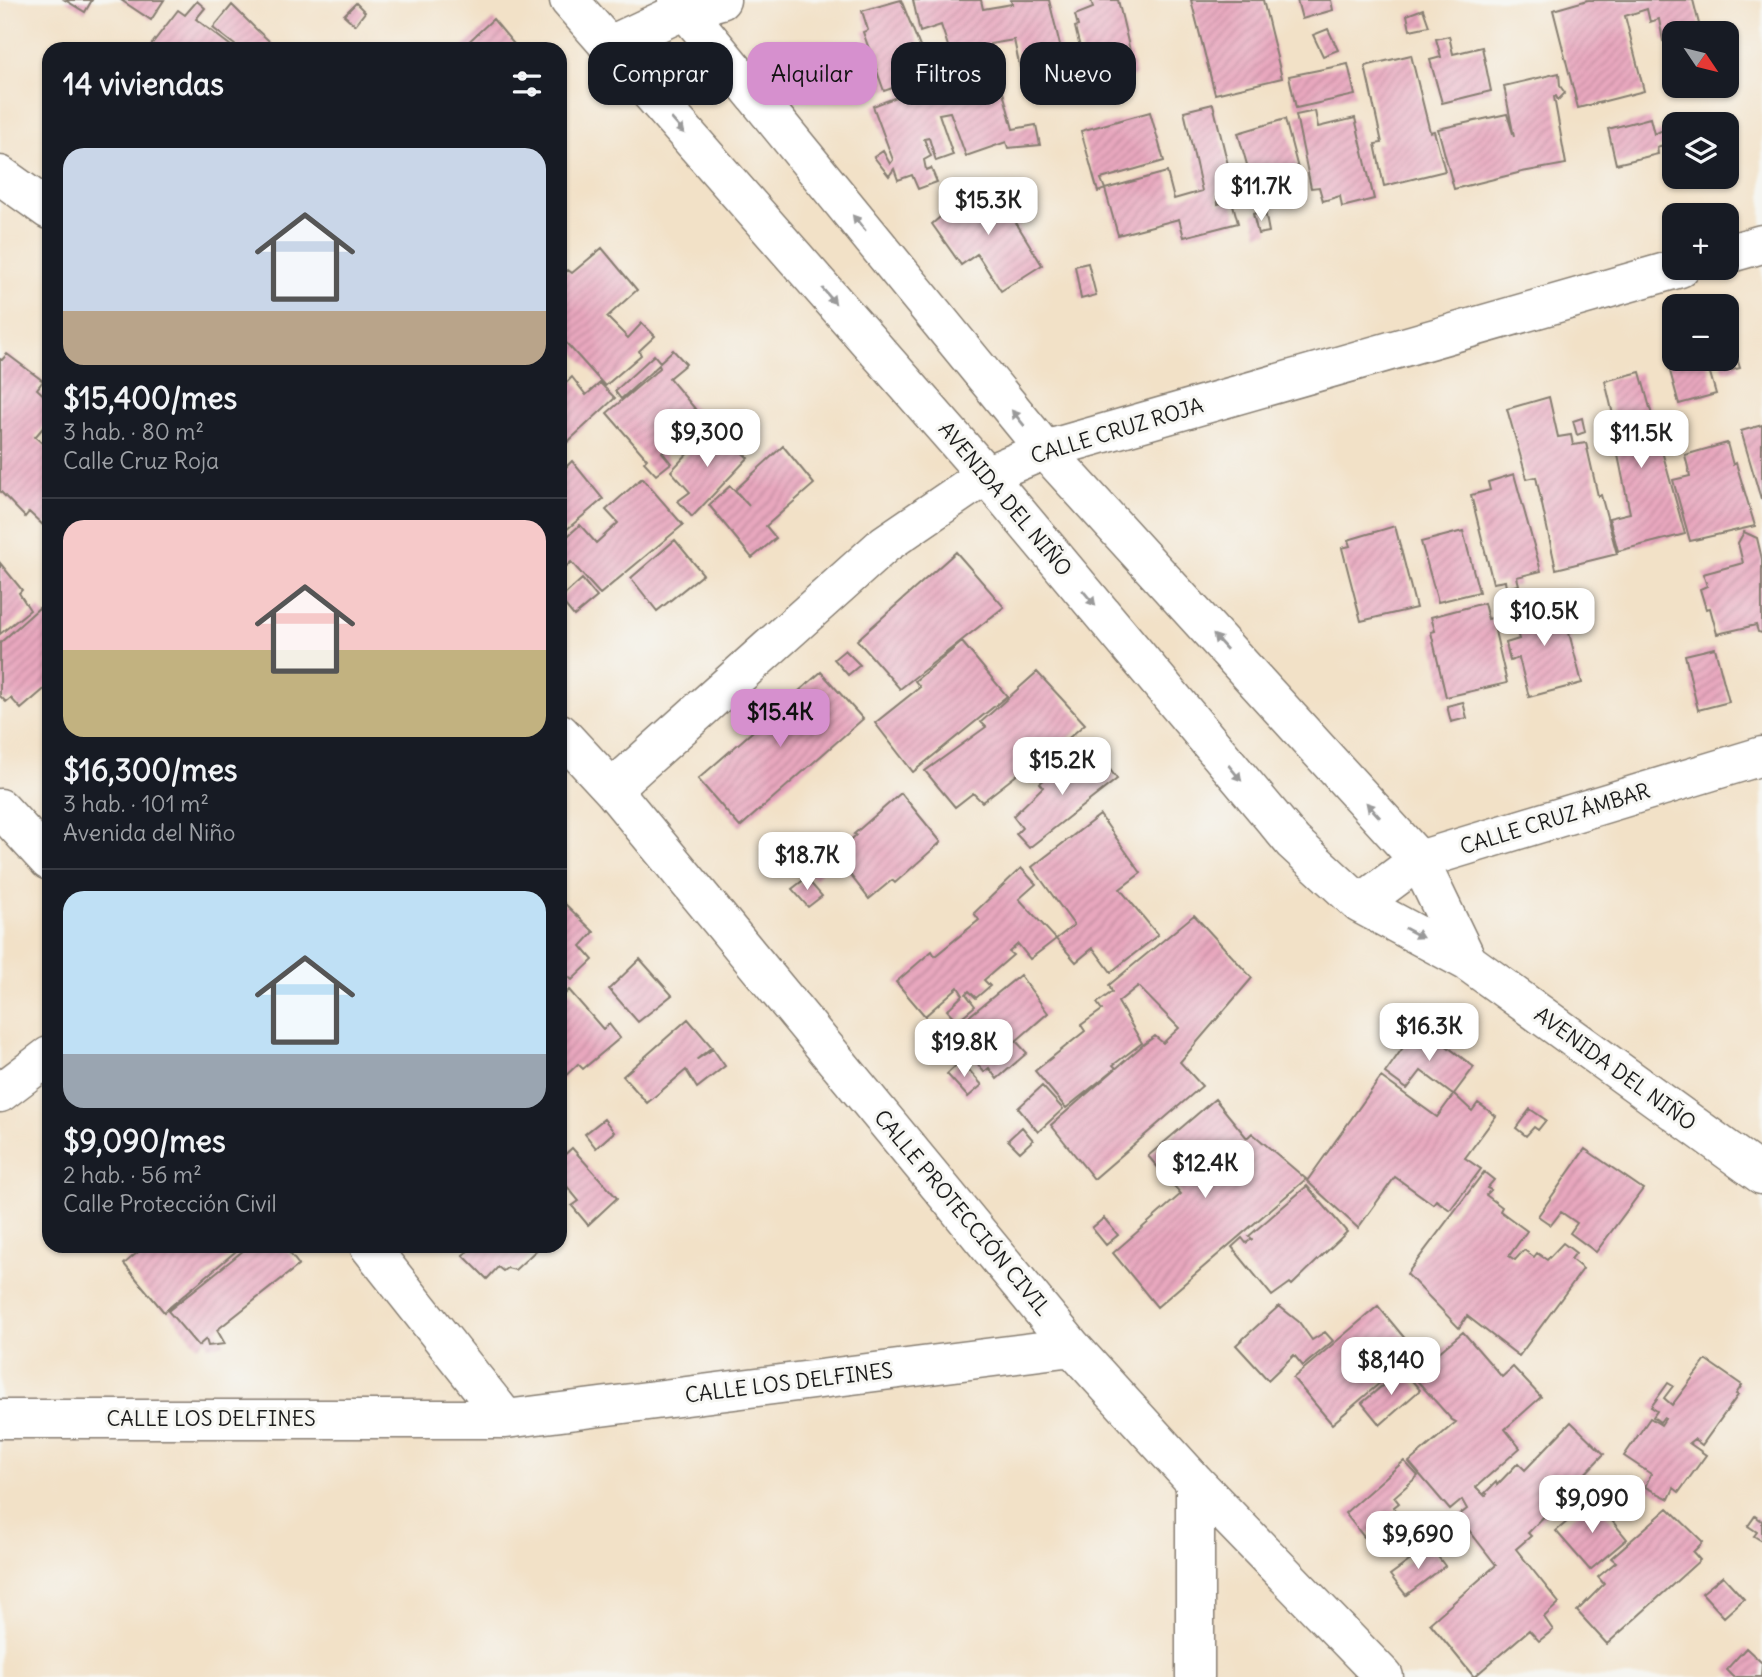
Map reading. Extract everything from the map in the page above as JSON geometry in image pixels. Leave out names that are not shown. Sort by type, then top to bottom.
[{"type":"street","name":"AVENIDA DEL NIÑO","points":[[569,0],[605,42]]},
{"type":"street","points":[[615,42],[681,5],[721,0]]},
{"type":"street","name":"AVENIDA DEL NIÑO","points":[[681,5],[1045,450],[1419,860],[1468,962]]},
{"type":"street","name":"AVENIDA DEL NIÑO","points":[[660,105],[986,475],[1293,842],[1360,904],[1468,962],[1762,1175]]},
{"type":"street","points":[[0,175],[42,205]]},
{"type":"street","points":[[1739,251],[1762,244]]},
{"type":"street","name":"CALLE CRUZ ROJA","points":[[612,789],[885,544],[986,475],[1045,450],[1662,273]]},
{"type":"street","name":"CALLE PROTECCIÓN CIVIL","points":[[567,741],[612,789],[1072,1347],[1195,1482],[1384,1677]]},
{"type":"street","name":"CALLE CRUZ ÁMBAR","points":[[1360,904],[1419,860],[1762,756]]},
{"type":"street","points":[[0,808],[42,853]]},
{"type":"street","points":[[0,1093],[42,1060]]},
{"type":"street","points":[[375,1253],[506,1419]]},
{"type":"street","name":"CALLE LOS DELFINES","points":[[0,1419],[506,1419],[1072,1347]]},
{"type":"street","points":[[1195,1482],[1195,1677]]},
{"type":"building","points":[[65,0],[92,0],[85,12]]},
{"type":"building","points":[[121,0],[164,0],[151,20]]},
{"type":"building","points":[[901,0],[918,42],[891,42],[891,88],[884,91],[877,71],[877,42],[867,42],[863,32],[868,30],[862,11]]},
{"type":"building","points":[[913,0],[981,0],[983,9],[1012,4],[1011,0],[1049,0],[1059,42],[1020,42],[1020,68],[1014,40],[947,42],[941,25],[920,32]]},
{"type":"building","points":[[1091,0],[1118,0],[1128,42],[1079,42],[1075,15],[1093,8]]},
{"type":"building","points":[[1191,0],[1263,0],[1282,78],[1215,94]]},
{"type":"building","points":[[1297,0],[1331,0],[1333,10],[1302,19]]},
{"type":"building","points":[[1588,0],[1693,0],[1698,21],[1662,21],[1662,36],[1659,19],[1650,22],[1647,9],[1625,16],[1644,91],[1578,108],[1553,10]]},
{"type":"building","points":[[197,1],[205,8],[196,19],[226,42],[153,42],[178,10],[185,15]]},
{"type":"building","points":[[356,3],[365,12],[355,25],[344,15]]},
{"type":"building","points":[[232,5],[270,42],[231,42],[213,28]]},
{"type":"building","points":[[1423,9],[1429,26],[1410,30],[1407,15]]},
{"type":"building","points":[[493,19],[512,42],[468,42]]},
{"type":"building","points":[[1328,29],[1338,50],[1323,56],[1313,35]]},
{"type":"building","points":[[1449,36],[1453,54],[1482,47],[1491,91],[1442,103],[1430,60],[1441,57],[1436,39]]},
{"type":"building","points":[[1411,55],[1430,132],[1434,131],[1445,171],[1384,186],[1375,144],[1382,143],[1365,66]]},
{"type":"building","points":[[1348,64],[1355,95],[1296,108],[1289,76]]},
{"type":"building","points":[[1559,73],[1560,86],[1565,93],[1558,100],[1554,97],[1566,164],[1454,189],[1438,129],[1507,114],[1514,137],[1504,86]]},
{"type":"building","points":[[891,99],[891,105],[1006,103],[1013,129],[1036,125],[1040,145],[1008,148],[1006,142],[966,156],[950,112],[939,114],[953,155],[936,161],[929,138],[924,139],[931,156],[924,160],[926,170],[931,168],[937,182],[918,189],[912,175],[898,180],[894,169],[889,176],[874,157],[883,151],[890,164],[893,160],[873,106]]},
{"type":"building","points":[[1213,104],[1232,181],[1219,184],[1221,190],[1217,191],[1218,204],[1232,201],[1238,223],[1184,237],[1179,219],[1118,235],[1105,189],[1167,172],[1174,199],[1202,191],[1184,111]]},
{"type":"building","points":[[1315,111],[1318,127],[1355,118],[1374,199],[1342,207],[1340,196],[1323,201],[1319,187],[1311,188],[1296,115]]},
{"type":"building","points":[[1150,112],[1164,161],[1101,179],[1105,189],[1098,192],[1081,131]]},
{"type":"building","points":[[1650,118],[1654,134],[1662,132],[1662,145],[1657,147],[1658,154],[1616,164],[1608,129]]},
{"type":"building","points":[[1285,119],[1301,180],[1255,193],[1238,133]]},
{"type":"building","points":[[993,185],[1042,265],[1001,291],[977,254],[961,265],[932,224],[953,206]]},
{"type":"building","points":[[1265,211],[1269,232],[1258,234],[1253,214]]},
{"type":"building","points":[[602,248],[637,290],[607,317],[628,338],[642,323],[655,336],[639,351],[641,355],[605,386],[567,344],[567,271],[572,273]]},
{"type":"building","points":[[1088,263],[1096,295],[1081,299],[1075,266]]},
{"type":"building","points":[[673,350],[686,364],[669,378],[702,417],[662,452],[671,463],[656,475],[644,462],[647,459],[607,413],[660,368],[659,365],[621,399],[615,391],[654,355],[660,362]]},
{"type":"building","points":[[7,354],[42,380],[37,389],[42,394],[42,429],[35,437],[42,443],[42,524],[29,512],[25,517],[0,491],[0,359]]},
{"type":"building","points":[[1670,371],[1709,371],[1716,394],[1679,404]]},
{"type":"building","points":[[1640,372],[1685,534],[1618,551],[1609,518],[1630,513],[1613,431],[1626,427],[1626,432],[1631,431],[1628,420],[1615,423],[1605,381]]},
{"type":"building","points":[[572,377],[586,395],[600,383],[615,398],[567,443],[567,382]]},
{"type":"building","points":[[1549,397],[1558,437],[1571,435],[1573,445],[1586,443],[1598,496],[1601,495],[1617,554],[1556,569],[1536,477],[1527,479],[1507,409]]},
{"type":"building","points":[[1582,418],[1585,432],[1577,435],[1573,421]]},
{"type":"building","points":[[1762,425],[1762,499],[1761,499],[1741,431]]},
{"type":"building","points":[[714,426],[748,458],[692,517],[678,501],[690,492],[671,471]]},
{"type":"building","points":[[1727,443],[1733,465],[1736,463],[1755,526],[1690,541],[1673,480],[1690,476],[1685,455]]},
{"type":"building","points":[[783,446],[814,484],[766,526],[776,538],[752,558],[709,505],[730,486],[749,506],[735,490]]},
{"type":"building","points":[[572,461],[603,499],[567,529],[567,466]]},
{"type":"building","points":[[1514,474],[1541,571],[1517,577],[1519,585],[1506,588],[1505,581],[1493,583],[1471,495],[1490,490],[1488,482]]},
{"type":"building","points":[[642,478],[683,525],[600,594],[571,562],[567,566],[567,537],[580,525],[596,543],[618,523],[606,510]]},
{"type":"building","points":[[1395,526],[1416,608],[1361,621],[1342,548],[1350,546],[1348,540]]},
{"type":"building","points":[[1463,531],[1479,592],[1438,602],[1421,542]]},
{"type":"building","points":[[1744,532],[1757,538],[1762,559],[1762,633],[1758,632],[1756,625],[1717,634],[1710,608],[1706,609],[1700,589],[1707,586],[1703,574],[1743,563],[1738,543]]},
{"type":"building","points":[[675,540],[703,574],[657,611],[631,578]]},
{"type":"building","points":[[956,552],[1004,607],[900,689],[857,640]]},
{"type":"building","points":[[0,563],[22,590],[19,593],[30,610],[0,634]]},
{"type":"building","points":[[582,579],[597,597],[574,616],[567,608],[567,593]]},
{"type":"building","points":[[1560,598],[1582,683],[1529,697],[1519,658],[1510,661],[1506,643],[1519,639],[1511,612]]},
{"type":"building","points":[[1484,603],[1488,619],[1492,618],[1507,683],[1446,697],[1431,632],[1435,631],[1431,617]]},
{"type":"building","points":[[39,608],[42,612],[42,691],[21,709],[11,698],[6,702],[0,696],[0,643]]},
{"type":"building","points":[[962,642],[1007,696],[913,772],[875,723],[920,687],[915,681]]},
{"type":"building","points":[[1715,648],[1729,702],[1698,710],[1685,655]]},
{"type":"building","points":[[845,650],[860,665],[848,675],[834,659]]},
{"type":"building","points":[[821,672],[863,719],[740,827],[698,779]]},
{"type":"building","points":[[1037,672],[1085,724],[1027,774],[1023,770],[982,802],[973,793],[955,807],[925,771],[986,727],[981,722]]},
{"type":"building","points":[[1463,702],[1467,718],[1451,722],[1447,706]]},
{"type":"building","points":[[1078,753],[1087,764],[1099,755],[1117,779],[1029,848],[1016,834],[1022,828],[1013,816],[1043,787],[1040,783]]},
{"type":"building","points":[[901,793],[941,842],[895,883],[892,880],[869,899],[835,855],[856,835],[854,834]]},
{"type":"building","points":[[1100,815],[1141,873],[1120,889],[1158,935],[1111,972],[1093,948],[1076,962],[1056,939],[1074,925],[1032,867]]},
{"type":"building","points":[[824,856],[830,862],[815,879],[804,872]]},
{"type":"building","points":[[1021,868],[1036,884],[1019,899],[1056,939],[1030,959],[1018,944],[1009,952],[1013,955],[984,980],[990,986],[976,998],[969,991],[966,994],[975,1006],[957,1021],[947,1010],[963,995],[958,987],[925,1016],[896,982],[932,951],[935,956],[979,920],[974,913]]},
{"type":"building","points":[[806,878],[822,896],[808,907],[792,889]]},
{"type":"building","points":[[567,906],[594,932],[581,946],[593,960],[572,980],[567,976]]},
{"type":"building","points":[[1194,915],[1252,978],[1180,1062],[1202,1086],[1094,1179],[1051,1125],[1143,1045],[1155,1036],[1163,1043],[1179,1028],[1138,986],[1118,1002],[1142,1043],[1113,1065],[1116,1068],[1066,1108],[1035,1071],[1085,1031],[1081,1025],[1102,1010],[1097,1003],[1112,992],[1109,985]]},
{"type":"building","points":[[640,959],[672,995],[638,1022],[609,989]]},
{"type":"building","points":[[1020,975],[1048,1013],[1016,1041],[1027,1053],[997,1079],[989,1068],[984,1072],[952,1030]]},
{"type":"building","points":[[569,990],[603,1029],[609,1024],[620,1038],[583,1069],[578,1064],[567,1074]]},
{"type":"building","points":[[688,1019],[712,1047],[696,1060],[713,1049],[725,1066],[697,1088],[686,1070],[647,1103],[623,1076]]},
{"type":"building","points":[[1419,1025],[1474,1067],[1453,1095],[1421,1071],[1407,1089],[1385,1073]]},
{"type":"building","points":[[961,1061],[982,1085],[968,1097],[947,1074]]},
{"type":"building","points":[[1381,1077],[1437,1117],[1454,1094],[1472,1111],[1478,1103],[1496,1116],[1465,1158],[1481,1169],[1450,1210],[1436,1200],[1433,1204],[1395,1177],[1358,1228],[1307,1181]]},
{"type":"building","points":[[1042,1086],[1063,1109],[1038,1132],[1018,1108]]},
{"type":"building","points":[[1215,1099],[1247,1138],[1252,1133],[1306,1179],[1157,1307],[1113,1253],[1181,1194],[1148,1156]]},
{"type":"building","points":[[1530,1109],[1546,1120],[1538,1130],[1534,1127],[1526,1136],[1516,1128]]},
{"type":"building","points":[[604,1119],[614,1132],[596,1148],[585,1134]]},
{"type":"building","points":[[1022,1127],[1033,1140],[1020,1152],[1008,1140]]},
{"type":"building","points":[[572,1148],[617,1198],[588,1225],[572,1206],[579,1201],[567,1186],[567,1153]]},
{"type":"building","points":[[1585,1149],[1643,1189],[1596,1252],[1570,1233],[1577,1223],[1561,1212],[1551,1225],[1538,1216]]},
{"type":"building","points":[[1484,1172],[1494,1180],[1487,1188],[1491,1190],[1486,1195],[1502,1207],[1500,1211],[1527,1231],[1509,1256],[1515,1260],[1524,1250],[1534,1257],[1537,1253],[1547,1260],[1563,1243],[1576,1253],[1571,1259],[1583,1269],[1519,1356],[1467,1316],[1459,1328],[1407,1274]]},
{"type":"building","points":[[1307,1186],[1347,1232],[1292,1285],[1290,1283],[1272,1296],[1232,1247],[1242,1238],[1246,1243],[1252,1239],[1249,1236]]},
{"type":"building","points":[[1104,1218],[1118,1235],[1106,1245],[1092,1228]]},
{"type":"building","points":[[137,1253],[234,1253],[164,1312],[124,1264]]},
{"type":"building","points":[[240,1253],[290,1253],[299,1265],[217,1330],[225,1344],[208,1346],[206,1339],[198,1346],[168,1311]]},
{"type":"building","points":[[533,1253],[515,1270],[507,1268],[503,1271],[498,1267],[487,1279],[463,1255]]},
{"type":"building","points":[[1279,1306],[1299,1322],[1312,1340],[1325,1332],[1333,1341],[1303,1366],[1294,1355],[1268,1380],[1236,1345]]},
{"type":"building","points":[[1378,1306],[1416,1352],[1332,1424],[1293,1378]]},
{"type":"building","points":[[1463,1332],[1502,1377],[1513,1367],[1541,1397],[1505,1429],[1520,1448],[1476,1487],[1485,1496],[1496,1482],[1497,1485],[1518,1463],[1525,1470],[1571,1422],[1604,1454],[1528,1533],[1531,1536],[1516,1549],[1559,1603],[1544,1617],[1553,1630],[1539,1641],[1529,1630],[1474,1677],[1430,1623],[1496,1565],[1458,1516],[1467,1509],[1462,1500],[1450,1510],[1409,1462],[1456,1422],[1412,1375]]},
{"type":"building","points":[[1706,1360],[1742,1385],[1736,1394],[1738,1395],[1702,1445],[1694,1439],[1689,1443],[1706,1455],[1679,1492],[1674,1488],[1669,1499],[1645,1487],[1651,1474],[1624,1456],[1650,1418],[1661,1425],[1665,1419],[1660,1422],[1653,1417],[1657,1411],[1651,1407],[1668,1383],[1673,1386],[1664,1398],[1672,1405]]},
{"type":"building","points":[[1402,1369],[1420,1390],[1380,1425],[1362,1403]]},
{"type":"building","points":[[1404,1461],[1418,1476],[1394,1497],[1399,1503],[1394,1507],[1396,1511],[1364,1537],[1345,1513]]},
{"type":"building","points":[[1594,1499],[1627,1539],[1590,1570],[1556,1531]]},
{"type":"building","points":[[1668,1508],[1703,1542],[1693,1552],[1700,1560],[1607,1644],[1577,1611],[1604,1584],[1598,1577],[1616,1562],[1611,1558]]},
{"type":"building","points":[[1755,1516],[1762,1521],[1762,1541],[1754,1536],[1757,1532],[1748,1526]]},
{"type":"building","points":[[1430,1546],[1445,1566],[1406,1595],[1390,1575]]},
{"type":"building","points":[[1723,1576],[1744,1599],[1724,1617],[1702,1593]]},
{"type":"building","points":[[1746,1648],[1762,1663],[1761,1677],[1733,1677],[1726,1670]]}]
